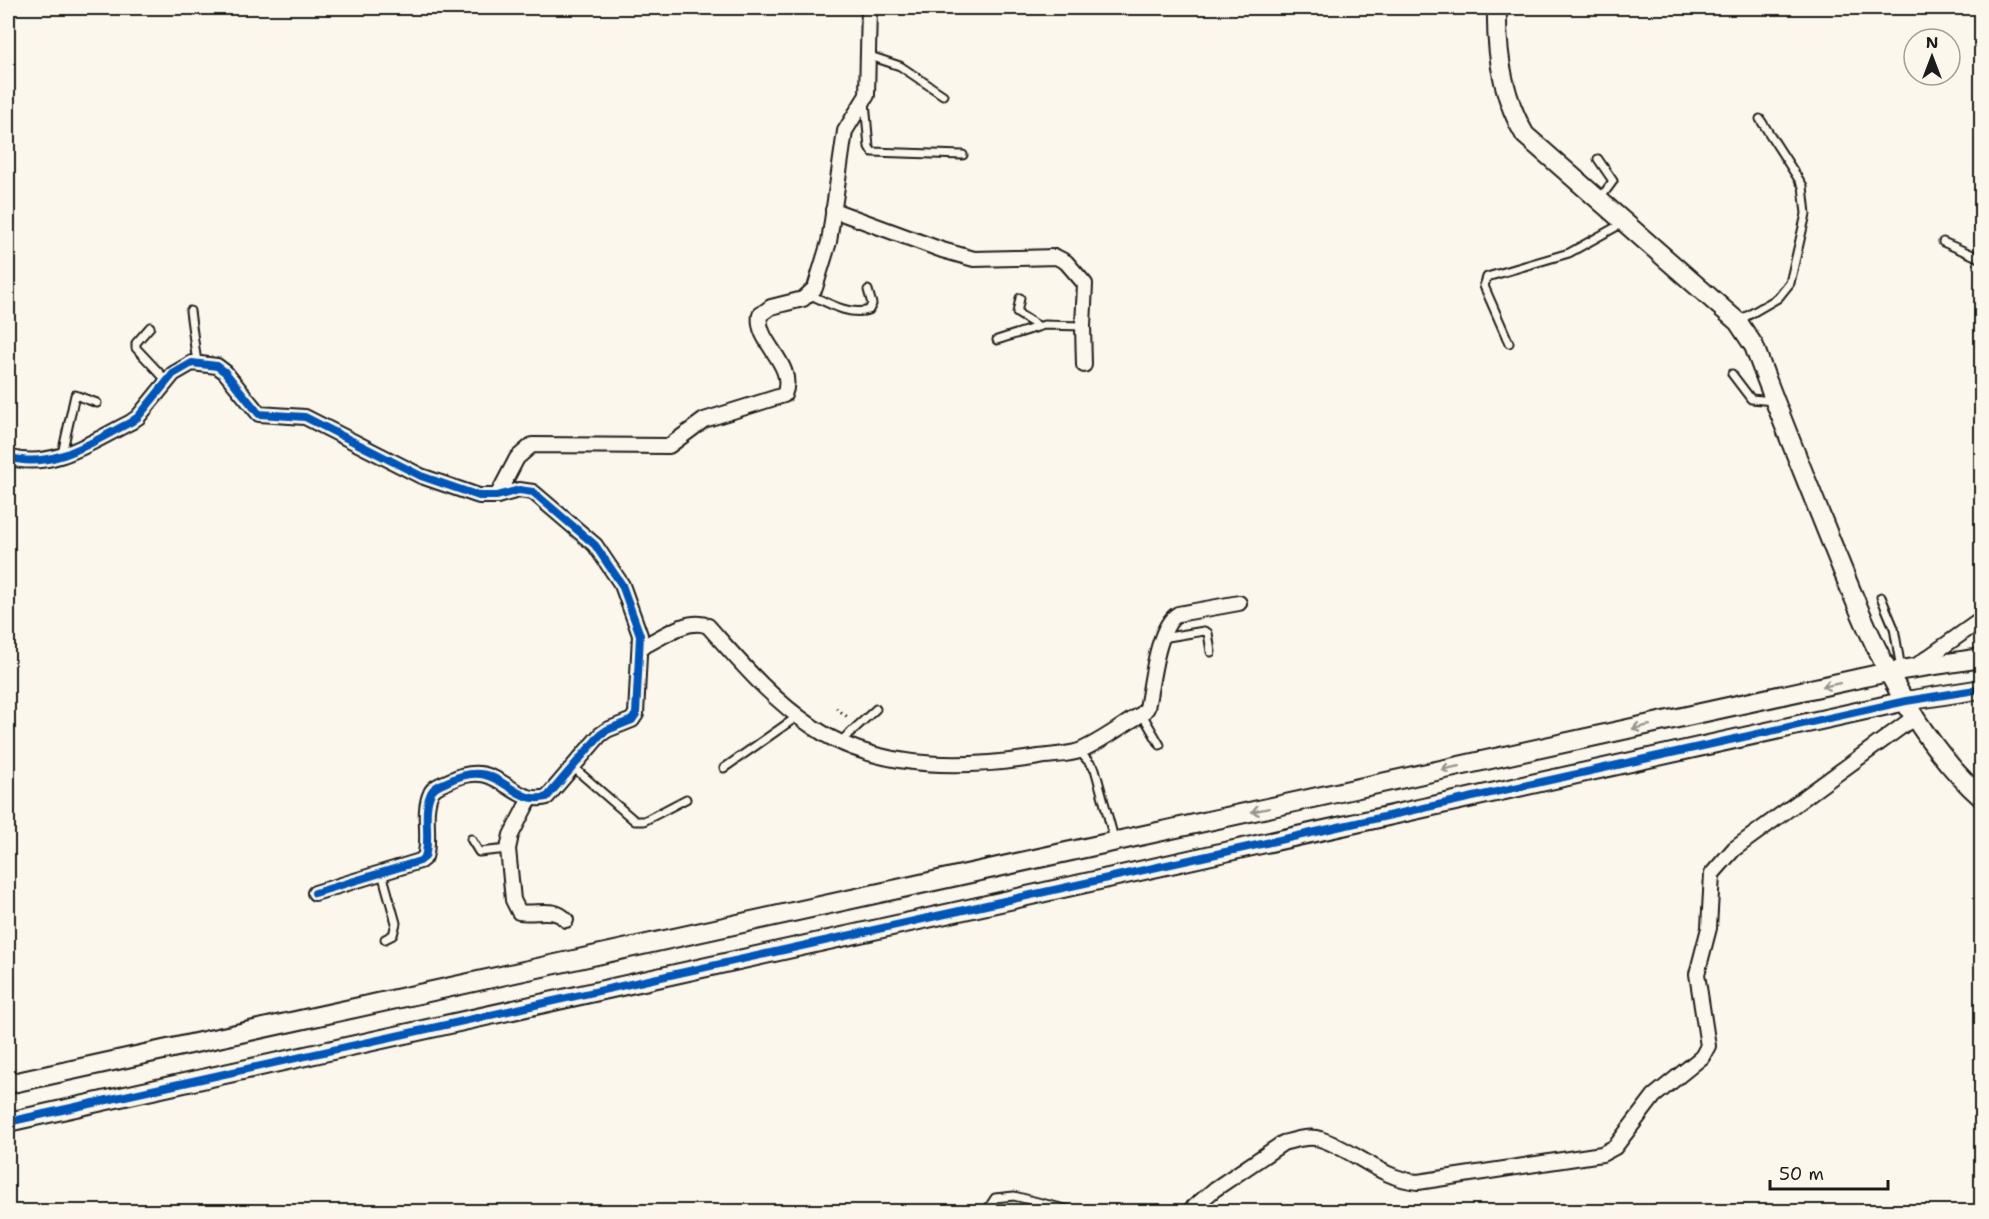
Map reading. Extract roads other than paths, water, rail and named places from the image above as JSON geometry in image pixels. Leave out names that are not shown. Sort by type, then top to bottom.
[{"type":"street","points":[[497,496],[517,458],[532,446],[669,446],[704,420],[784,395],[786,384],[783,366],[760,327],[760,315],[771,307],[810,295],[829,242],[844,130],[867,96],[868,8]]},
{"type":"street","points":[[1497,8],[1501,75],[1516,119],[1525,135],[1738,322],[1754,346],[1868,632],[1900,670],[1911,709],[1963,781],[1982,798]]},
{"type":"street","points":[[833,210],[942,250],[974,259],[1056,257],[1066,262],[1085,284],[1084,365]]},
{"type":"street","points":[[8,457],[29,461],[62,457],[138,417],[181,367],[197,363],[217,366],[225,372],[259,414],[305,417],[432,481],[479,496],[497,496],[519,489],[533,492],[595,545],[622,585],[640,635],[642,647],[636,714],[632,720],[607,730],[547,797],[530,798],[480,772],[463,774],[434,788],[429,798],[425,857],[382,873],[315,892]]},
{"type":"street","points":[[642,647],[691,623],[700,622],[708,626],[765,690],[798,716],[853,749],[897,760],[954,765],[1003,763],[1079,751],[1142,714],[1147,708],[1162,638],[1171,618],[1178,614],[1239,603]]},
{"type":"street","points":[[1900,670],[1982,619]]},
{"type":"street","points":[[8,1084],[1900,670],[1982,658]]},
{"type":"street","points":[[8,1122],[1911,709],[1982,689]]},
{"type":"street","points":[[1188,1212],[1215,1189],[1283,1143],[1295,1140],[1319,1138],[1388,1175],[1402,1181],[1418,1182],[1602,1154],[1615,1147],[1648,1102],[1702,1057],[1708,1046],[1697,974],[1709,928],[1712,874],[1734,849],[1911,709]]},
{"type":"street","points":[[530,798],[511,835],[508,849],[515,908],[525,913],[554,912],[561,914],[566,920]]},
{"type":"lane","points":[[867,55],[900,66],[943,95]]},
{"type":"lane","points":[[865,102],[869,147],[872,152],[963,155]]},
{"type":"lane","points":[[1738,322],[1778,298],[1790,283],[1806,214],[1803,186],[1760,119]]},
{"type":"lane","points":[[1598,159],[1613,181],[1599,200]]},
{"type":"lane","points":[[1509,343],[1484,286],[1487,277],[1569,253],[1625,222]]},
{"type":"lane","points":[[1943,242],[1982,259]]},
{"type":"lane","points":[[810,295],[841,308],[863,312],[869,310],[872,304],[868,290]]},
{"type":"lane","points":[[1020,298],[1017,313],[1038,326]]},
{"type":"lane","points":[[190,311],[197,363]]},
{"type":"lane","points":[[997,340],[1038,326],[1083,326]]},
{"type":"lane","points":[[150,327],[136,343],[136,348],[167,381]]},
{"type":"lane","points":[[1732,374],[1751,399],[1760,402],[1774,401]]},
{"type":"lane","points":[[62,457],[75,395],[98,403]]},
{"type":"lane","points":[[1881,597],[1894,628],[1900,670]]},
{"type":"lane","points":[[1162,638],[1204,631],[1208,633],[1211,652]]},
{"type":"lane","points":[[840,742],[876,709]]},
{"type":"lane","points":[[1142,714],[1160,746]]},
{"type":"lane","points":[[724,768],[798,716]]},
{"type":"lane","points":[[1079,751],[1095,769],[1115,842]]},
{"type":"lane","points":[[573,767],[635,820],[644,820],[686,799]]},
{"type":"lane","points":[[471,839],[478,852],[508,849]]},
{"type":"lane","points":[[382,873],[396,923],[393,935],[385,939]]},
{"type":"lane","points":[[986,1212],[995,1198],[1014,1196],[1077,1212]]}]
